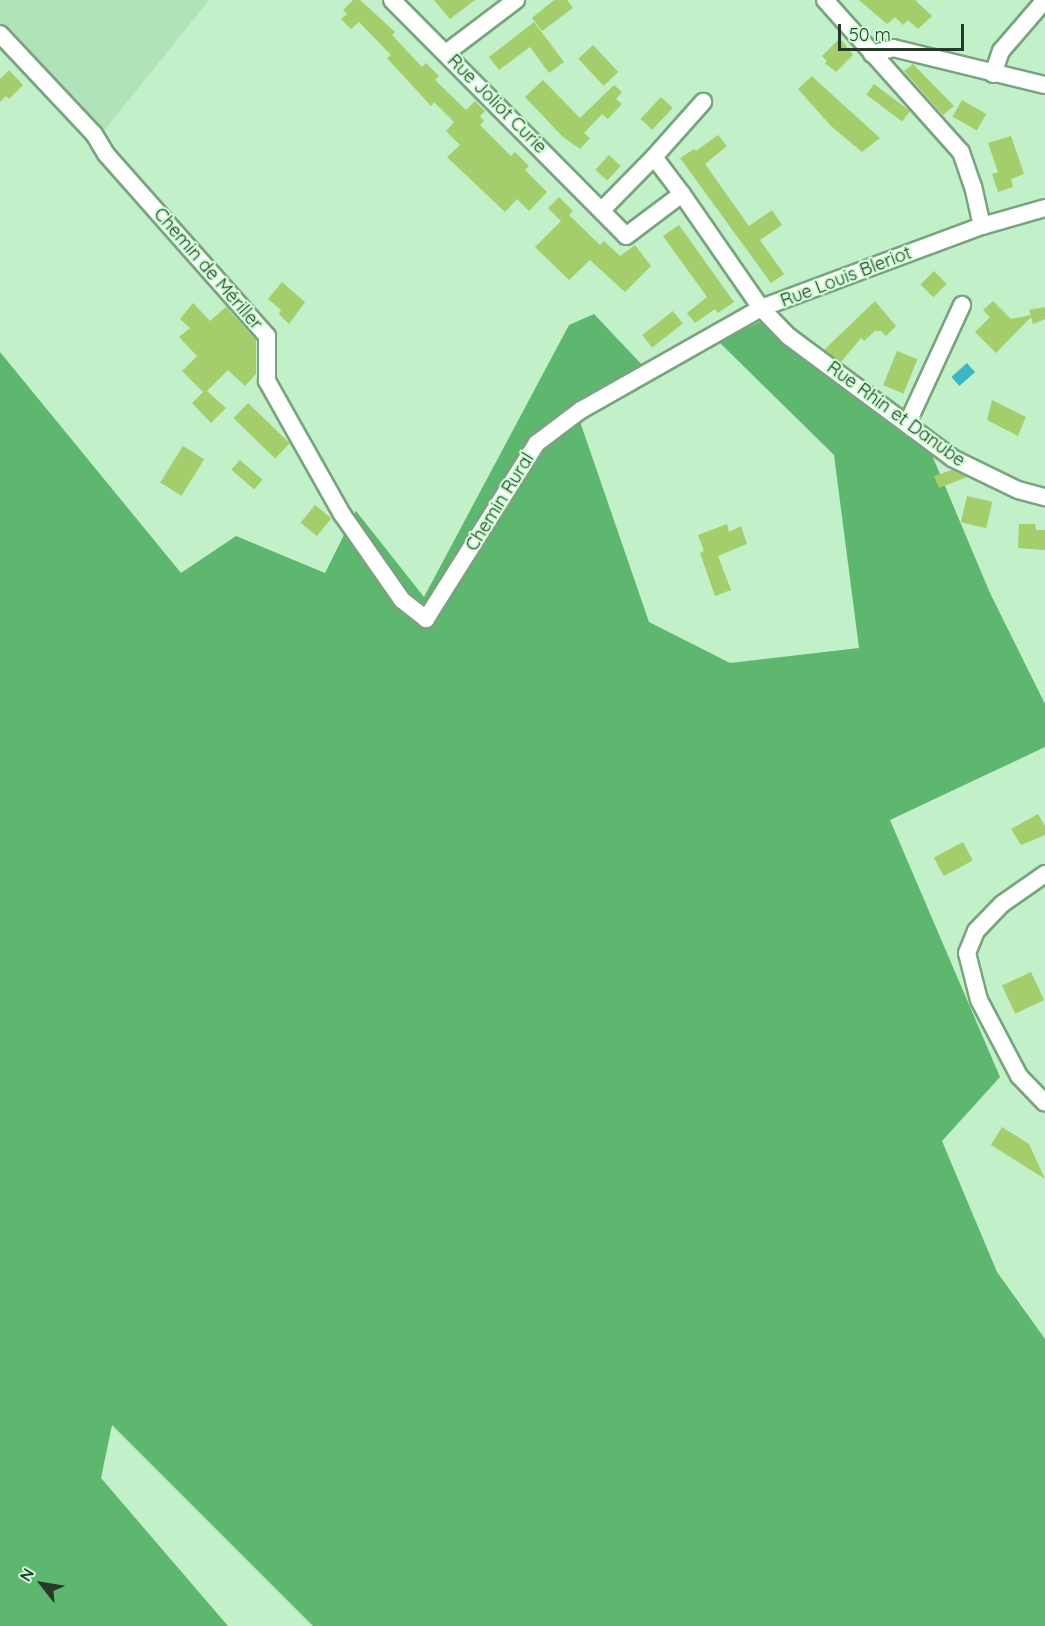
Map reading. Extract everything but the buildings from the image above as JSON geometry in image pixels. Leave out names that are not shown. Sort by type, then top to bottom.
[{"type":"street","name":"Rue Joliot Curie","points":[[392,0],[626,236],[682,194]]},
{"type":"street","points":[[446,52],[516,0]]},
{"type":"street","points":[[825,0],[961,152],[973,186],[982,226]]},
{"type":"street","points":[[993,74],[1001,51],[1045,0]]},
{"type":"street","name":"Chemin de Mériller","points":[[0,34],[94,134],[106,154],[267,336],[267,381],[342,514],[402,600],[426,619]]},
{"type":"street","points":[[872,54],[893,48],[1045,85]]},
{"type":"street","points":[[602,210],[703,102]]},
{"type":"street","points":[[654,157],[761,308]]},
{"type":"street","name":"Rue Louis Bleriot","points":[[656,368],[761,308],[982,226],[1045,208]]},
{"type":"street","points":[[908,422],[962,305]]},
{"type":"street","name":"Rue Rhin et Danube","points":[[761,308],[788,336],[908,422],[952,458],[1018,490],[1045,497]]},
{"type":"street","name":"Chemin Rural","points":[[426,619],[537,443],[581,410],[656,368]]},
{"type":"street","points":[[1045,874],[995,910],[975,930],[967,953],[979,1000],[1019,1076],[1045,1103]]},
{"type":"shaded area","points":[[0,0],[209,0],[103,132],[0,24]]},
{"type":"green space","points":[[594,314],[645,368],[576,410],[649,622],[730,663],[859,648],[834,455],[719,342],[759,322],[929,448],[990,593],[1045,704],[1045,747],[890,820],[1000,1077],[942,1141],[997,1272],[1045,1339],[1045,1626],[313,1626],[112,1425],[101,1478],[228,1626],[0,1626],[0,352],[181,573],[236,536],[325,573],[356,511],[424,597],[569,325]]},
{"type":"water","points":[[967,363],[975,372],[959,386],[951,377]]}]
